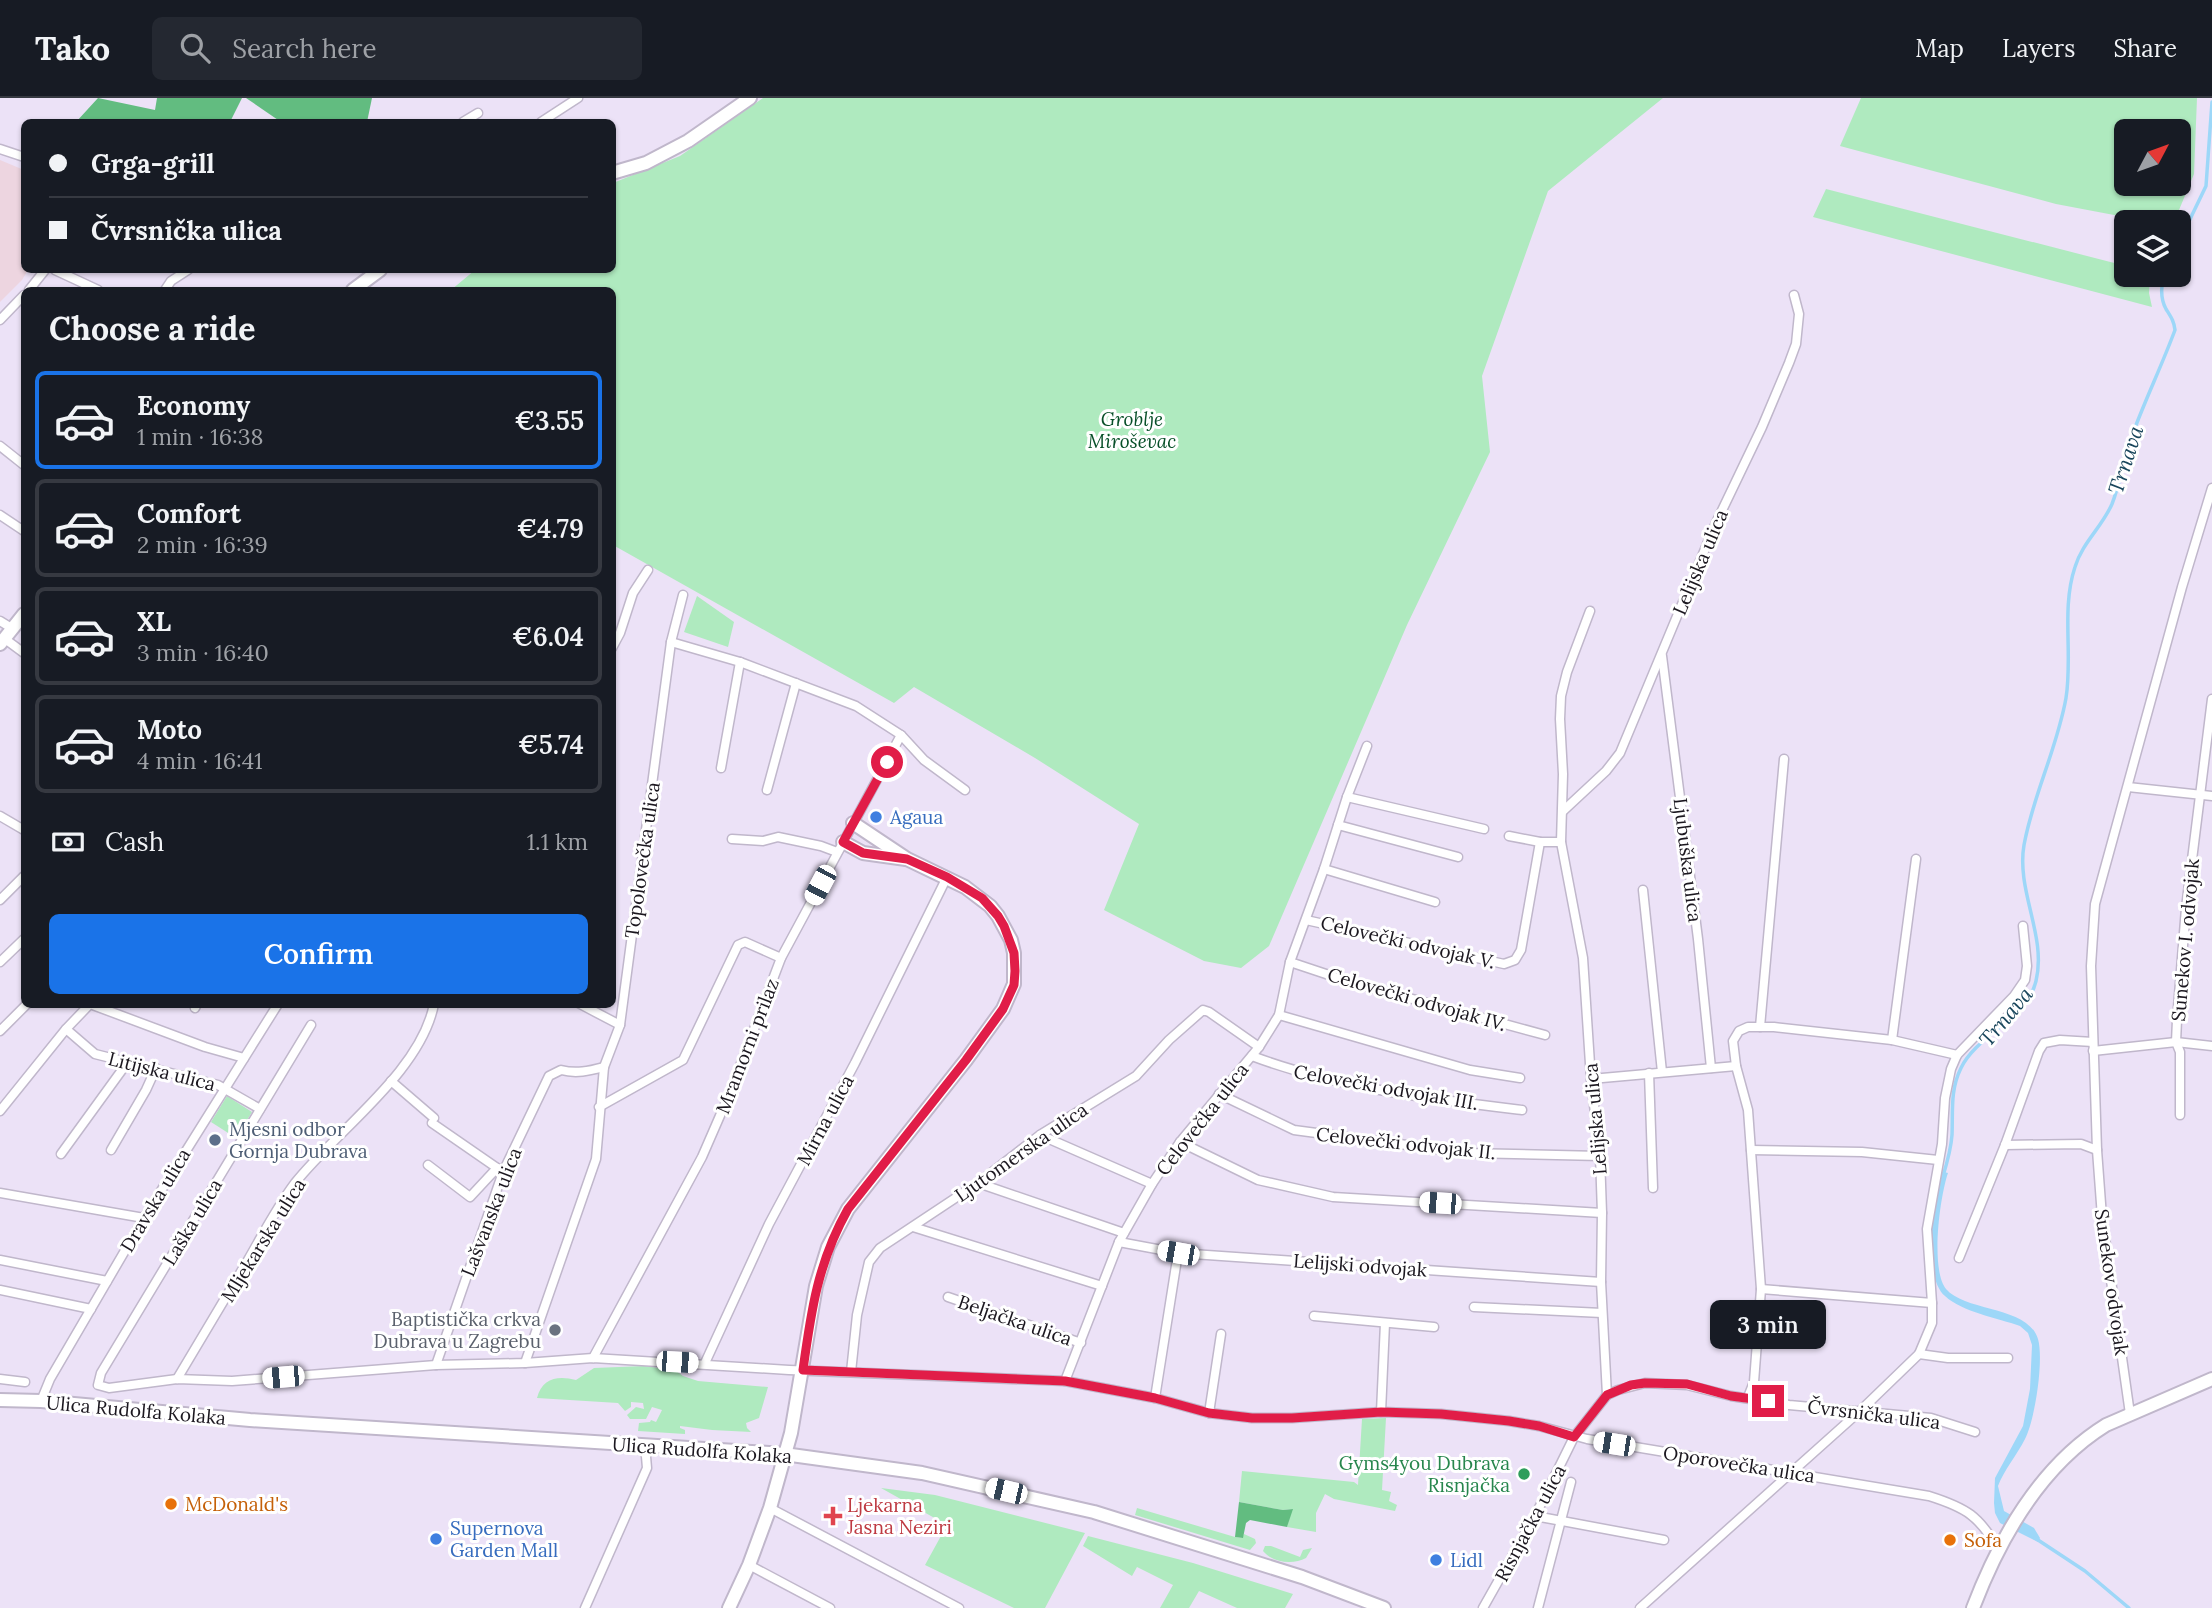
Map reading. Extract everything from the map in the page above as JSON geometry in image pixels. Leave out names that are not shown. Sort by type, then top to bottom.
[{"type":"main road","points":[[616,172],[646,163],[688,141],[750,98]]},
{"type":"main road","points":[[357,287],[376,273]]},
{"type":"main road","points":[[6,638],[21,618]]},
{"type":"main road","points":[[729,1608],[749,1565],[770,1508],[791,1433],[816,1286],[828,1247],[848,1209],[966,1060],[1003,1009],[1014,985],[1014,953],[1010,940],[998,916],[982,898],[947,877],[907,859],[853,823]]},
{"type":"main road","points":[[840,847],[907,859]]},
{"type":"main road","points":[[1973,1608],[2010,1530],[2063,1458],[2091,1435],[2130,1413],[2212,1379]]},
{"type":"main road","name":"Ulica Rudolfa Kolaka","points":[[0,1400],[41,1401],[250,1420],[784,1454],[922,1473],[1094,1511],[1302,1577],[1384,1608]]},
{"type":"street","points":[[546,119],[578,98]]},
{"type":"street","points":[[468,119],[478,113]]},
{"type":"street","points":[[0,149],[21,156]]},
{"type":"street","points":[[31,287],[43,273]]},
{"type":"street","points":[[61,273],[92,287]]},
{"type":"street","points":[[167,287],[183,273]]},
{"type":"street","name":"Lelijska ulica","points":[[1563,810],[1620,754],[1715,525],[1789,363],[1796,344],[1798,314],[1794,295]]},
{"type":"street","points":[[0,320],[21,298]]},
{"type":"street","points":[[0,446],[21,463]]},
{"type":"street","points":[[1959,1258],[2005,1145],[2034,1062],[2044,1043],[2060,1040],[2093,1047],[2091,965],[2095,904],[2212,488]]},
{"type":"street","points":[[0,515],[21,529]]},
{"type":"street","points":[[616,640],[633,593],[648,570]]},
{"type":"street","name":"Topolovečka ulica","points":[[525,1363],[596,1159],[604,1067],[620,1025],[671,642],[683,596]]},
{"type":"street","name":"Lelijska ulica","points":[[1590,611],[1570,662],[1561,696],[1561,842],[1583,958],[1591,1079],[1600,1156],[1601,1282],[1607,1395]]},
{"type":"street","points":[[0,621],[6,638],[21,650]]},
{"type":"street","points":[[671,642],[740,662],[856,706],[901,735],[924,760],[965,790]]},
{"type":"street","name":"Ljubuška ulica","points":[[1662,653],[1698,939],[1711,1068]]},
{"type":"street","points":[[721,768],[740,662]]},
{"type":"street","points":[[767,790],[796,683]]},
{"type":"street","name":"Sunekov I. odvojak","points":[[2180,1115],[2180,1052],[2176,1042],[2186,908],[2212,699]]},
{"type":"street","name":"Mramorni prilaz","points":[[593,1358],[702,1157],[729,1095],[781,958],[901,735]]},
{"type":"street","name":"Celovečka ulica","points":[[1065,1381],[1119,1242],[1152,1184],[1180,1142],[1259,1047],[1279,1015],[1290,962],[1367,746]]},
{"type":"street","points":[[1760,1027],[1784,759]]},
{"type":"street","points":[[2128,787],[2212,796]]},
{"type":"street","points":[[1347,797],[1484,829]]},
{"type":"street","points":[[0,816],[21,828]]},
{"type":"street","points":[[1338,825],[1458,857]]},
{"type":"street","points":[[1509,836],[1540,842],[1561,842]]},
{"type":"street","points":[[732,839],[763,841],[778,837],[840,847]]},
{"type":"street","name":"Celovečki odvojak V.","points":[[1306,919],[1504,964],[1515,960],[1521,950],[1540,842]]},
{"type":"street","points":[[1892,1040],[1916,859]]},
{"type":"street","points":[[1324,869],[1435,902]]},
{"type":"street","name":"Mirna ulica","points":[[705,1363],[769,1224],[855,1063],[947,877]]},
{"type":"street","points":[[0,900],[21,879]]},
{"type":"street","points":[[1643,890],[1662,1072]]},
{"type":"street","points":[[1640,1608],[1860,1411],[1919,1354],[1932,1323],[1927,1229],[1942,1144],[1945,1097],[1951,1069],[1957,1055],[2014,996],[2025,979],[2027,965],[2023,926]]},
{"type":"street","points":[[0,961],[21,942]]},
{"type":"street","points":[[599,1107],[683,1060],[738,945],[745,942],[781,958]]},
{"type":"street","name":"Celovečki odvojak IV.","points":[[1290,962],[1350,982],[1545,1035]]},
{"type":"street","points":[[0,1031],[23,1008]]},
{"type":"street","points":[[0,1111],[86,1008]]},
{"type":"street","points":[[101,1008],[205,1047],[244,1058]]},
{"type":"street","name":"Dravska ulica","points":[[41,1401],[50,1379],[144,1218],[275,1008]]},
{"type":"street","name":"Mljekarska ulica","points":[[177,1379],[296,1182],[391,1081],[423,1034],[433,1008]]},
{"type":"street","points":[[588,1008],[620,1025]]},
{"type":"street","name":"Ljutomerska ulica","points":[[851,1372],[857,1315],[869,1262],[880,1248],[978,1183],[1040,1135],[1136,1076],[1168,1040],[1203,1010],[1259,1047]]},
{"type":"street","points":[[1279,1015],[1470,1070],[1520,1078]]},
{"type":"street","name":"Laška ulica","points":[[98,1385],[101,1373],[311,1025]]},
{"type":"street","points":[[1748,1397],[1754,1382],[1760,1289],[1748,1110],[1736,1066],[1733,1041],[1739,1031],[1748,1027],[1760,1027],[1892,1040],[1957,1055]]},
{"type":"street","name":"Litijska ulica","points":[[66,1030],[95,1054],[225,1087],[260,1109]]},
{"type":"street","name":"Sunekov I. odvojak","points":[[2093,1047],[2176,1042],[2212,1045]]},
{"type":"street","name":"Sunekov odvojak","points":[[2093,1047],[2102,1217],[2130,1413]]},
{"type":"street","name":"Celovečki odvojak III.","points":[[1252,1056],[1292,1071],[1371,1087],[1522,1110]]},
{"type":"street","points":[[61,1154],[127,1063]]},
{"type":"street","points":[[1591,1079],[1736,1066]]},
{"type":"street","name":"Lašvanska ulica","points":[[436,1365],[500,1170],[550,1076],[561,1070],[583,1072],[604,1067]]},
{"type":"street","points":[[111,1150],[156,1068]]},
{"type":"street","points":[[1649,1073],[1653,1188]]},
{"type":"street","points":[[391,1081],[433,1121],[500,1170],[470,1197],[428,1165]]},
{"type":"street","name":"Celovečki odvojak II.","points":[[1219,1094],[1294,1130],[1467,1153],[1600,1156]]},
{"type":"street","points":[[1040,1135],[1152,1184]]},
{"type":"street","points":[[1180,1142],[1258,1180],[1332,1197],[1602,1213]]},
{"type":"street","points":[[2005,1145],[2081,1144],[2097,1150]]},
{"type":"street","points":[[1751,1150],[1861,1152],[1938,1160]]},
{"type":"street","points":[[978,1183],[1124,1233]]},
{"type":"street","points":[[0,1194],[144,1218]]},
{"type":"street","points":[[913,1227],[1102,1286]]},
{"type":"street","name":"Lelijski odvojak","points":[[1119,1242],[1178,1253],[1601,1282]]},
{"type":"street","points":[[1155,1398],[1178,1253]]},
{"type":"street","points":[[0,1261],[107,1281]]},
{"type":"street","points":[[1760,1289],[1932,1303]]},
{"type":"street","points":[[0,1290],[91,1308]]},
{"type":"street","name":"Beljačka ulica","points":[[948,1297],[1082,1343]]},
{"type":"street","points":[[1474,1307],[1602,1313]]},
{"type":"street","points":[[1314,1316],[1434,1327]]},
{"type":"street","points":[[1381,1412],[1385,1323]]},
{"type":"street","points":[[1209,1413],[1221,1334]]},
{"type":"street","points":[[1919,1354],[1948,1358],[2008,1358]]},
{"type":"street","name":"Oporovečka ulica","points":[[98,1385],[109,1388],[177,1379],[232,1381],[436,1365],[593,1358],[1065,1381],[1155,1398],[1209,1413],[1266,1418],[1381,1412],[1500,1419],[1539,1426],[1574,1437],[1929,1496],[1967,1511],[1979,1521],[1999,1550]]},
{"type":"street","points":[[0,1379],[25,1382]]},
{"type":"street","name":"Čvrsnička ulica","points":[[1607,1395],[1645,1383],[1687,1384],[1731,1396],[1789,1405],[1931,1418],[1975,1432]]},
{"type":"street","points":[[1574,1437],[1607,1395]]},
{"type":"street","name":"Risnjačka ulica","points":[[1483,1608],[1535,1516],[1574,1437]]},
{"type":"street","points":[[585,1608],[647,1468],[645,1446]]},
{"type":"street","name":"Risnjačka ulica","points":[[1538,1608],[1571,1482]]},
{"type":"street","points":[[770,1508],[959,1608]]},
{"type":"street","points":[[1535,1516],[1664,1540]]},
{"type":"street","points":[[749,1565],[830,1608]]},
{"type":"shaded area","points":[[0,160],[21,169],[21,273],[26,273],[0,302]]},
{"type":"green space","points":[[98,98],[155,110],[157,98],[242,98],[232,119],[79,119]]},
{"type":"green space","points":[[246,98],[372,98],[368,119],[277,119]]},
{"type":"green space","name":"Groblje Miroševac","points":[[763,98],[1663,98],[1548,191],[1482,376],[1490,452],[1407,625],[1269,946],[1241,968],[1204,961],[1104,910],[1139,824],[1035,758],[914,687],[894,703],[616,547],[616,287],[455,287],[471,273],[616,273],[616,182],[680,156]]},
{"type":"green space","points":[[1861,98],[2197,98],[2194,174],[2191,181],[2191,119],[2114,119],[2114,196],[2185,196],[2179,210],[2114,210],[2114,215],[2056,204],[1840,146]]},
{"type":"green space","points":[[1826,189],[2114,263],[2114,287],[2149,287],[2152,307],[1813,217]]},
{"type":"green space","points":[[697,596],[734,622],[728,647],[684,632]]},
{"type":"green space","points":[[227,1096],[252,1112],[236,1138],[211,1122]]},
{"type":"green space","points":[[644,1366],[675,1370],[698,1381],[768,1387],[759,1418],[746,1423],[751,1432],[680,1426],[685,1430],[685,1434],[638,1431],[639,1423],[651,1420],[656,1422],[662,1410],[652,1407],[646,1419],[630,1419],[627,1415],[636,1407],[644,1409],[643,1403],[631,1402],[631,1407],[625,1411],[618,1403],[537,1398],[547,1382],[557,1378],[576,1380],[594,1368]]},
{"type":"green space","points":[[1386,1418],[1382,1490],[1391,1492],[1389,1501],[1397,1505],[1395,1511],[1334,1499],[1325,1494],[1316,1513],[1316,1532],[1287,1527],[1292,1509],[1283,1510],[1239,1502],[1242,1471],[1354,1482],[1358,1485],[1362,1419]]},
{"type":"green space","points":[[881,1488],[935,1495],[1085,1533],[1045,1608],[1014,1608],[925,1565],[947,1525]]},
{"type":"green space","points":[[1239,1502],[1283,1510],[1293,1509],[1287,1527],[1250,1520],[1246,1523],[1243,1538],[1235,1537]]},
{"type":"green space","points":[[1137,1508],[1235,1537],[1242,1538],[1244,1534],[1255,1539],[1256,1543],[1250,1550],[1135,1515]]},
{"type":"green space","points":[[1088,1536],[1193,1563],[1293,1594],[1285,1608],[1237,1608],[1199,1591],[1189,1608],[1160,1608],[1173,1585],[1137,1567],[1132,1576],[1083,1546]]},
{"type":"green space","points":[[1265,1546],[1300,1557],[1303,1550],[1312,1548],[1306,1558],[1289,1562],[1267,1555],[1263,1551]]},
{"type":"water","points":[[1940,1171],[1948,1173],[1942,1198],[1937,1250],[1941,1279],[1946,1289],[1967,1302],[2022,1320],[2032,1328],[2038,1339],[2038,1390],[2029,1430],[1998,1486],[2004,1511],[2034,1528],[2040,1538],[2038,1542],[2000,1523],[1994,1503],[1995,1478],[2023,1426],[2030,1389],[2032,1345],[2028,1333],[2020,1326],[1952,1302],[1938,1286],[1931,1255],[1931,1236]]},
{"type":"waterway","name":"Trnava","points":[[2191,217],[2206,186],[2212,102]]},
{"type":"waterway","name":"Trnava","points":[[1943,1176],[1949,1156],[1957,1076],[1968,1056],[2023,1005],[2036,981],[2038,947],[2024,879],[2024,845],[2066,698],[2071,583],[2082,550],[2112,504],[2133,433],[2175,330],[2163,301],[2162,287]]},
{"type":"waterway","name":"Trnava","points":[[2035,1538],[2085,1571],[2129,1608]]},
{"type":"place","name":"Agaua","points":[[876,817]]},
{"type":"place","name":"Mjesni odbor Gornja Dubrava","points":[[215,1140]]},
{"type":"place","name":"Baptistička crkva Dubrava u Zagrebu","points":[[555,1330]]},
{"type":"place","name":"Gyms4you Dubrava Risnjačka","points":[[1524,1474]]},
{"type":"place","name":"McDonald's","points":[[171,1504]]},
{"type":"place","name":"Ljekarna Jasna Neziri","points":[[833,1516]]},
{"type":"place","name":"Supernova Garden Mall","points":[[436,1539]]},
{"type":"place","name":"Sofa","points":[[1950,1540]]},
{"type":"place","name":"Lidl","points":[[1436,1560]]},
{"type":"route","points":[[887,762],[843,842],[863,853],[907,859],[947,877],[982,898],[998,916],[1010,940],[1014,953],[1014,985],[1003,1009],[966,1060],[848,1209],[838,1226],[828,1247],[816,1286],[803,1370],[1065,1381],[1155,1398],[1209,1413],[1252,1418],[1381,1412],[1441,1414],[1539,1426],[1574,1437],[1607,1395],[1631,1385],[1687,1384],[1731,1396],[1768,1401]]}]
